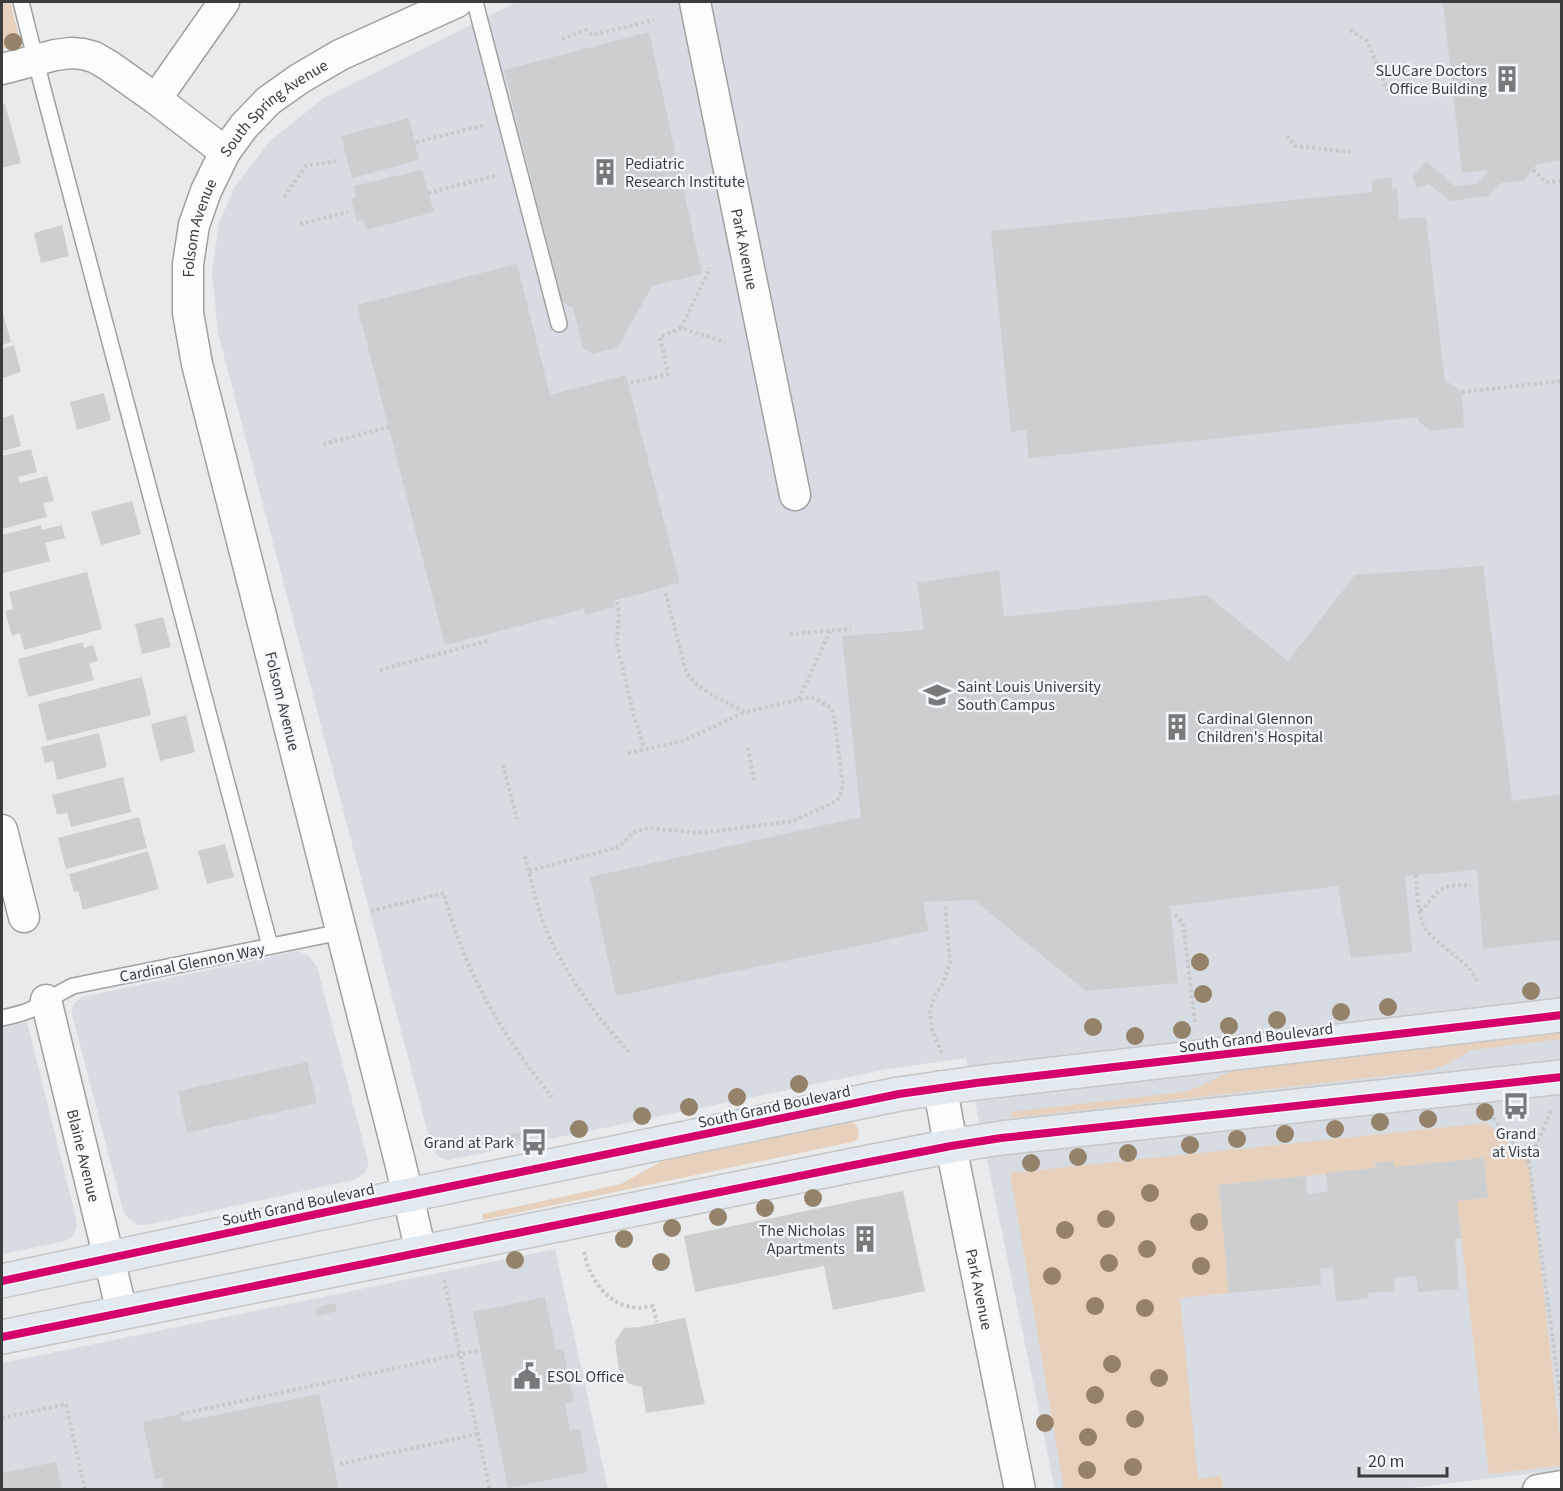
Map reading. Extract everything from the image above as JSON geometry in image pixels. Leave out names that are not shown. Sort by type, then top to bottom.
[{"type":"main road","name":"South Grand Boulevard","points":[[2,1281],[854,1103],[940,1088],[1562,1015]]},
{"type":"main road","points":[[2,1337],[951,1146],[1013,1137],[1562,1077]]},
{"type":"street","points":[[156,99],[224,2]]},
{"type":"street","name":"South Spring Avenue","points":[[2,69],[71,52],[94,57],[156,99],[225,152],[244,126],[268,101],[299,79],[340,55],[457,2]]},
{"type":"street","name":"Park Avenue","points":[[695,2],[795,495]]},
{"type":"street","name":"Folsom Avenue","points":[[225,152],[206,191],[194,225],[188,264],[188,313],[208,411],[421,1252]]},
{"type":"street","points":[[2,830],[24,917]]},
{"type":"street","name":"Blaine Avenue","points":[[46,1000],[122,1312]]},
{"type":"street","name":"Park Avenue","points":[[940,1088],[1020,1490]]},
{"type":"street","points":[[1538,1490],[1562,1486]]},
{"type":"lane","points":[[21,2],[270,946]]},
{"type":"lane","points":[[475,2],[559,324]]},
{"type":"lane","name":"Cardinal Glennon Way","points":[[2,1018],[32,1009],[73,986],[341,932]]},
{"type":"path","points":[[562,39],[586,30],[592,35],[654,20]]},
{"type":"path","points":[[1350,30],[1367,40],[1388,91]]},
{"type":"path","points":[[416,142],[506,119]]},
{"type":"path","points":[[1287,136],[1295,146],[1352,152]]},
{"type":"path","points":[[284,197],[306,166],[336,161]]},
{"type":"path","points":[[428,193],[519,170]]},
{"type":"path","points":[[1533,170],[1546,182],[1562,181]]},
{"type":"path","points":[[300,224],[348,212]]},
{"type":"path","points":[[681,328],[710,268]]},
{"type":"path","points":[[631,383],[668,374],[660,337],[681,328],[725,342]]},
{"type":"path","points":[[1462,392],[1562,381]]},
{"type":"path","points":[[323,444],[389,427]]},
{"type":"path","points":[[665,591],[686,672],[695,683],[712,695],[745,712]]},
{"type":"path","points":[[617,602],[620,612],[617,644],[644,748]]},
{"type":"path","points":[[790,634],[851,629]]},
{"type":"path","points":[[799,699],[830,631]]},
{"type":"path","points":[[380,670],[487,641]]},
{"type":"path","points":[[529,871],[619,848],[633,831],[648,828],[701,832],[793,821],[831,804],[840,797],[843,784],[834,715],[831,708],[811,697],[745,712],[683,741],[628,753]]},
{"type":"path","points":[[748,748],[754,781]]},
{"type":"path","points":[[503,765],[517,819]]},
{"type":"path","points":[[525,856],[545,927],[559,956],[577,987],[598,1016],[629,1052]]},
{"type":"path","points":[[1416,875],[1422,923],[1434,938],[1473,972],[1477,981]]},
{"type":"path","points":[[1420,910],[1444,888],[1456,884],[1471,886]]},
{"type":"path","points":[[371,911],[444,893],[451,920],[481,991],[510,1041],[552,1097]]},
{"type":"path","points":[[942,1053],[932,1030],[930,1011],[935,995],[944,982],[950,961],[945,904]]},
{"type":"path","points":[[1174,915],[1183,923],[1195,1023]]},
{"type":"path","points":[[1551,1111],[1529,1162],[1562,1410]]},
{"type":"path","points":[[1493,1118],[1529,1162]]},
{"type":"path","points":[[584,1252],[590,1272],[612,1300],[627,1307],[653,1306],[657,1322]]},
{"type":"path","points":[[444,1280],[490,1490]]},
{"type":"path","points":[[181,1414],[480,1350]]},
{"type":"path","points":[[2,1418],[66,1404],[84,1490]]},
{"type":"path","points":[[340,1464],[478,1434]]},
{"type":"shaded area","points":[[2,2],[10,2],[21,44],[2,49]]},
{"type":"shaded area","name":"Saint Louis University South Campus","points":[[517,2],[1561,2],[1561,1470],[1393,1490],[1055,1489],[966,1058],[888,1069],[448,1160],[435,1153],[431,1145],[218,333],[212,273],[219,223],[234,188],[270,141],[324,98]]},
{"type":"shaded area","points":[[298,951],[309,956],[317,967],[367,1157],[366,1172],[354,1180],[147,1225],[133,1222],[123,1210],[72,1014],[73,1005],[82,997]]},
{"type":"shaded area","points":[[27,1022],[77,1226],[72,1237],[65,1241],[2,1254],[2,1027]]},
{"type":"shaded area","points":[[1561,1032],[1561,1039],[1472,1050],[1445,1065],[1421,1072],[1012,1118],[1011,1112],[1183,1092],[1227,1073],[1243,1069]]},
{"type":"shaded area","points":[[848,1121],[854,1123],[858,1130],[858,1139],[852,1142],[483,1220],[482,1214],[621,1184],[664,1160]]},
{"type":"shaded area","points":[[1486,1123],[1529,1162],[1561,1446],[1561,1466],[1489,1474],[1457,1201],[1488,1198],[1483,1158],[1219,1185],[1229,1293],[1180,1298],[1198,1479],[1221,1476],[1224,1489],[1064,1489],[1010,1173]]},
{"type":"shaded area","points":[[555,1249],[608,1489],[2,1490],[2,1363]]},
{"type":"building","name":"SLUCare Doctors Office Building","points":[[1443,2],[1562,2],[1562,160],[1537,164],[1524,181],[1501,183],[1488,196],[1450,201],[1429,184],[1416,188],[1413,176],[1426,161],[1455,186],[1477,184],[1489,170],[1462,173]]},
{"type":"building","name":"Pediatric Research Institute","points":[[649,32],[702,274],[652,286],[618,347],[593,354],[583,348],[573,308],[562,302],[504,70]]},
{"type":"building","points":[[5,104],[21,163],[2,168],[2,105]]},
{"type":"building","points":[[409,118],[419,160],[352,178],[341,136]]},
{"type":"building","points":[[422,170],[434,212],[366,230],[363,220],[357,222],[351,199],[356,197],[354,186]]},
{"type":"building","points":[[1392,177],[1392,189],[1397,188],[1399,219],[1426,217],[1445,383],[1450,383],[1462,392],[1464,427],[1431,431],[1419,422],[1418,417],[1029,458],[1026,430],[1011,432],[991,231],[1372,192],[1372,180]]},
{"type":"building","points":[[62,225],[69,256],[41,263],[34,233]]},
{"type":"building","points":[[517,264],[550,395],[626,375],[680,583],[613,601],[615,607],[585,615],[584,609],[445,645],[357,305]]},
{"type":"building","points":[[2,310],[11,342],[2,345]]},
{"type":"building","points":[[14,345],[21,372],[2,378],[2,349]]},
{"type":"building","points":[[104,393],[111,420],[77,430],[70,402]]},
{"type":"building","points":[[13,415],[21,446],[2,451],[2,418]]},
{"type":"building","points":[[31,449],[37,472],[18,477],[20,483],[47,476],[54,501],[43,503],[47,517],[2,529],[2,456]]},
{"type":"building","points":[[132,501],[141,534],[101,545],[91,512]]},
{"type":"building","points":[[41,525],[42,530],[62,525],[65,538],[45,543],[50,561],[3,573],[2,535]]},
{"type":"building","name":"Cardinal Glennon Children's Hospital","points":[[1483,566],[1512,801],[1562,794],[1562,940],[1483,949],[1477,870],[1405,876],[1412,952],[1351,958],[1338,886],[1170,906],[1178,983],[1086,991],[974,900],[923,902],[929,931],[616,996],[590,877],[861,817],[842,636],[924,630],[917,583],[999,570],[1004,617],[1207,595],[1288,661],[1355,575]]},
{"type":"building","points":[[87,572],[102,629],[24,650],[20,633],[12,636],[5,611],[13,609],[9,592]]},
{"type":"building","points":[[163,617],[171,647],[142,654],[135,624]]},
{"type":"building","points":[[83,642],[84,648],[93,645],[98,661],[89,663],[94,680],[28,697],[18,659]]},
{"type":"building","points":[[142,677],[151,715],[47,741],[38,704]]},
{"type":"building","points":[[186,715],[195,752],[160,761],[151,724]]},
{"type":"building","points":[[99,733],[107,767],[57,780],[53,761],[45,763],[41,747]]},
{"type":"building","points":[[123,777],[131,812],[71,827],[67,813],[57,815],[52,795]]},
{"type":"building","points":[[139,817],[147,848],[66,869],[58,838]]},
{"type":"building","points":[[225,844],[234,877],[207,884],[198,851]]},
{"type":"building","points":[[148,851],[159,889],[83,910],[78,891],[74,892],[69,874]]},
{"type":"building","points":[[307,1062],[317,1103],[187,1133],[178,1091]]},
{"type":"building","points":[[526,1131],[528,1138],[510,1142],[508,1135]]},
{"type":"building","points":[[1484,1158],[1488,1198],[1457,1201],[1461,1239],[1455,1239],[1459,1289],[1418,1292],[1416,1276],[1394,1278],[1395,1291],[1368,1293],[1368,1298],[1336,1302],[1333,1267],[1320,1269],[1321,1285],[1229,1293],[1219,1185],[1306,1176],[1307,1194],[1328,1192],[1326,1173],[1375,1168],[1375,1163],[1393,1161],[1394,1167]]},
{"type":"building","points":[[903,1191],[925,1291],[833,1310],[824,1266],[695,1292],[684,1236]]},
{"type":"building","name":"ESOL Office","points":[[545,1297],[556,1350],[563,1349],[574,1402],[565,1403],[570,1430],[580,1429],[588,1472],[508,1488],[473,1312]]},
{"type":"building","points":[[335,1303],[337,1311],[317,1316],[315,1308]]},
{"type":"building","points":[[685,1318],[705,1404],[646,1413],[642,1387],[629,1384],[619,1370],[615,1341],[624,1328]]},
{"type":"building","points":[[319,1394],[339,1490],[164,1490],[162,1478],[155,1479],[143,1422],[181,1414],[182,1422]]},
{"type":"building","points":[[56,1462],[62,1490],[2,1490],[2,1473]]},
{"type":"cycle path","points":[[2,1281],[899,1094],[976,1083],[1562,1015]]},
{"type":"cycle path","points":[[2,1337],[951,1146],[1001,1138],[1562,1077]]},
{"type":"place","name":"SLUCare Doctors Office Building","points":[[1507,79]]},
{"type":"place","name":"Pediatric Research Institute","points":[[605,172]]},
{"type":"place","name":"Saint Louis University South Campus","points":[[937,695]]},
{"type":"place","name":"Cardinal Glennon Children's Hospital","points":[[1177,727]]},
{"type":"place","name":"Grand at Vista","points":[[1516,1106]]},
{"type":"place","name":"Grand at Park","points":[[534,1142]]},
{"type":"place","name":"The Nicholas Apartments","points":[[865,1239]]},
{"type":"place","name":"ESOL Office","points":[[527,1376]]}]
